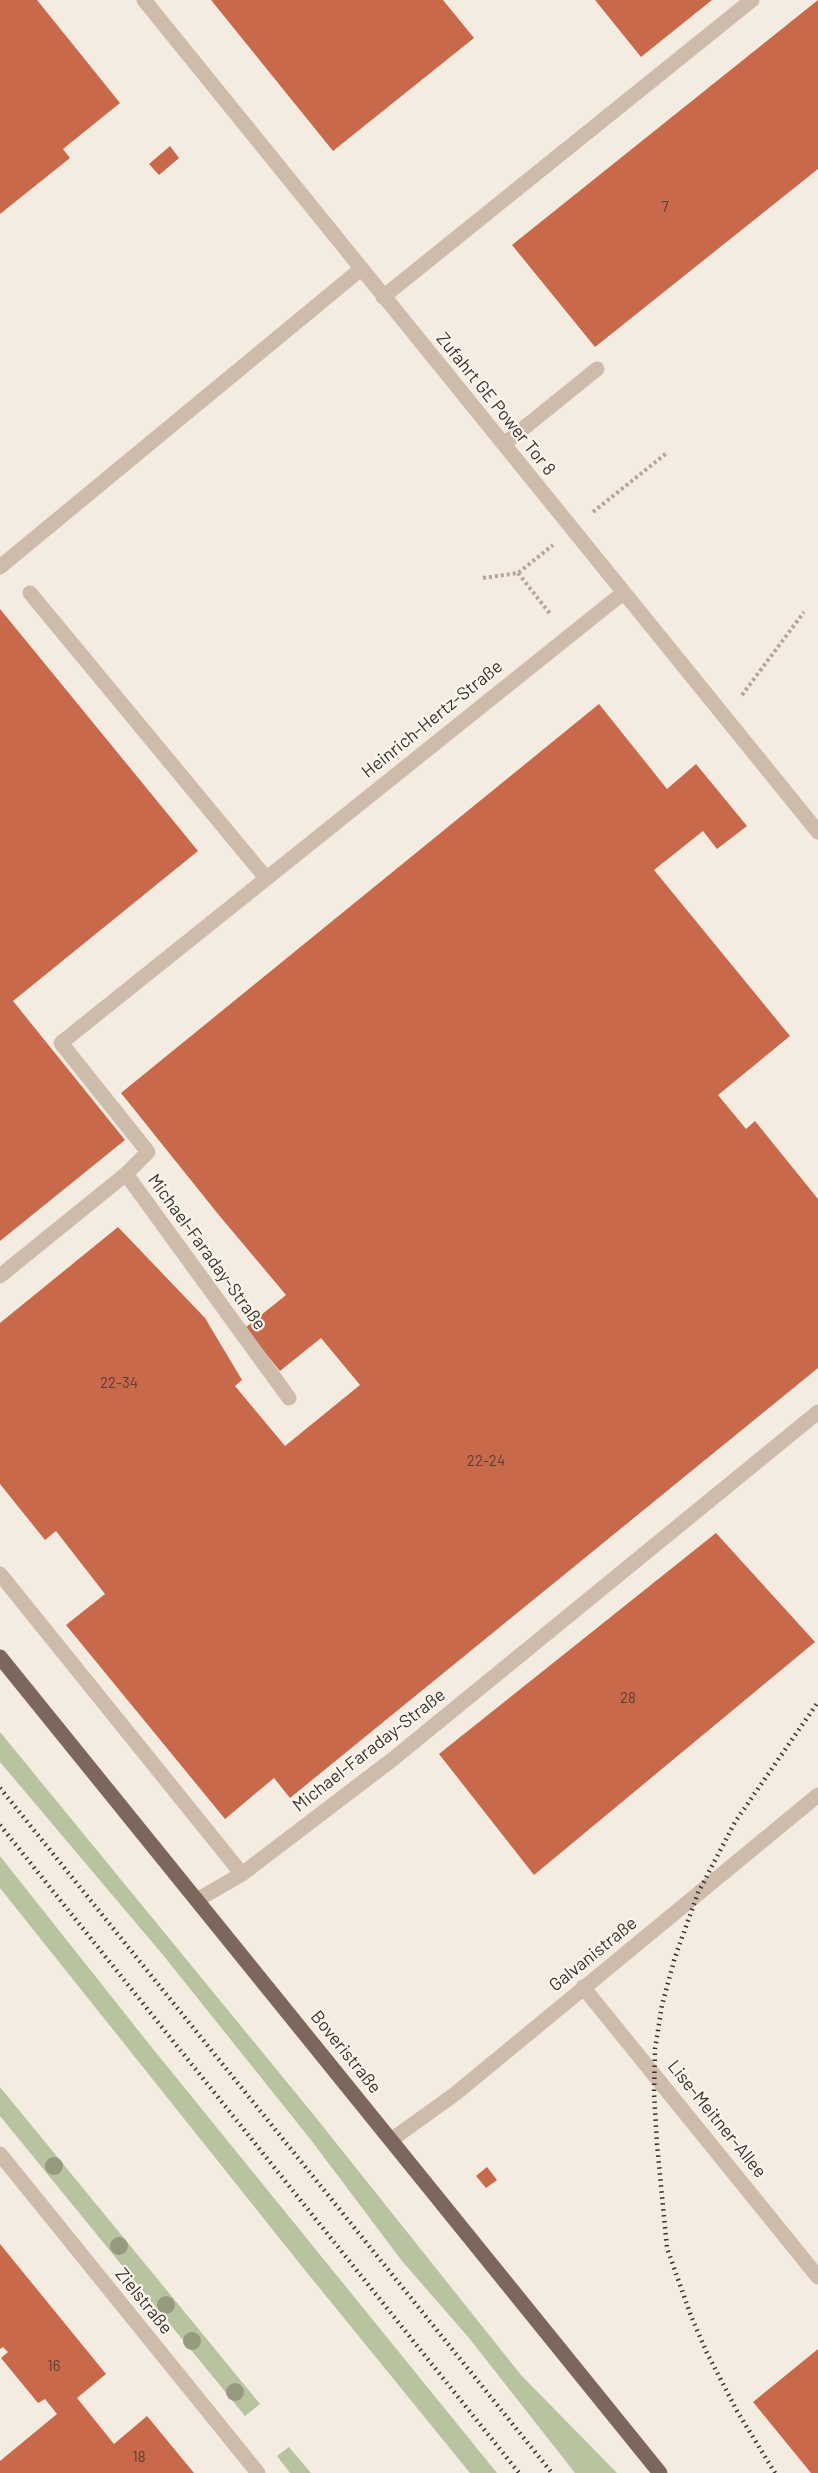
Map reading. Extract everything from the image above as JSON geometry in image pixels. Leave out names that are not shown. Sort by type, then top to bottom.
[{"type":"main road","name":"Boveristraße","points":[[0,1657],[660,2473]]},
{"type":"street","name":"Zufahrt GE Power Tor 8","points":[[144,0],[818,832]]},
{"type":"street","points":[[383,297],[752,0]]},
{"type":"street","points":[[0,567],[361,269]]},
{"type":"street","points":[[504,444],[597,369]]},
{"type":"street","name":"Heinrich-Hertz-Straße","points":[[126,1174],[148,1152],[61,1043],[623,592]]},
{"type":"street","points":[[30,593],[266,878]]},
{"type":"street","name":"Michael-Faraday-Straße","points":[[0,1276],[126,1174],[289,1398]]},
{"type":"street","name":"Michael-Faraday-Straße","points":[[197,1900],[242,1874],[393,1759],[818,1412]]},
{"type":"street","points":[[0,1574],[242,1874]]},
{"type":"street","name":"Galvanistraße","points":[[391,2140],[455,2094],[818,1795]]},
{"type":"street","name":"Lise-Meitner-Allee","points":[[583,1987],[818,2277]]},
{"type":"street","name":"Zielstraße","points":[[0,2154],[258,2473]]},
{"type":"path","points":[[518,573],[567,636]]},
{"type":"path","points":[[725,717],[804,612]]},
{"type":"green space","points":[[0,1732],[313,2114],[521,2375],[617,2473],[575,2473],[469,2338],[402,2261],[311,2140],[163,1955],[0,1762]]},
{"type":"green space","points":[[0,1856],[149,2044],[497,2473],[470,2473],[300,2264],[0,1888]]},
{"type":"green space","points":[[0,2087],[260,2404],[245,2416],[0,2116]]},
{"type":"green space","points":[[289,2447],[311,2473],[290,2473],[277,2456]]},
{"type":"building","points":[[0,0],[37,0],[120,103],[63,149],[70,158],[0,214]]},
{"type":"building","points":[[211,0],[443,0],[474,38],[333,151]]},
{"type":"building","points":[[595,0],[712,0],[641,57]]},
{"type":"building","points":[[818,0],[818,169],[595,347],[512,245]]},
{"type":"building","points":[[170,146],[179,158],[159,175],[149,164]]},
{"type":"building","points":[[0,609],[198,851],[13,1001],[125,1140],[0,1241]]},
{"type":"building","points":[[599,704],[667,789],[696,764],[747,826],[717,849],[703,831],[654,870],[790,1036],[718,1095],[746,1129],[755,1121],[818,1199],[818,1368],[290,1798],[274,1778],[225,1819],[66,1625],[105,1594],[56,1531],[45,1540],[0,1484],[0,1323],[118,1227],[205,1318],[242,1380],[235,1386],[285,1446],[360,1385],[321,1338],[280,1371],[245,1328],[286,1295],[121,1093]]},
{"type":"building","points":[[716,1533],[815,1642],[534,1875],[439,1754]]},
{"type":"building","points":[[487,2167],[497,2180],[486,2188],[476,2176]]},
{"type":"building","points":[[0,2244],[106,2374],[77,2398],[114,2444],[147,2416],[194,2473],[0,2473],[0,2461],[57,2414],[45,2399],[38,2403],[1,2358],[8,2352],[3,2347],[0,2349]]},
{"type":"building","points":[[818,2349],[818,2473],[811,2473],[753,2402]]},
{"type":"railway","points":[[775,2473],[737,2411],[707,2353],[667,2248],[657,2144],[654,2093],[655,2049],[662,2005],[675,1957],[698,1893],[735,1822],[818,1702]]},
{"type":"railway","points":[[0,1788],[552,2473]]},
{"type":"railway","points":[[0,1825],[519,2473]]}]
